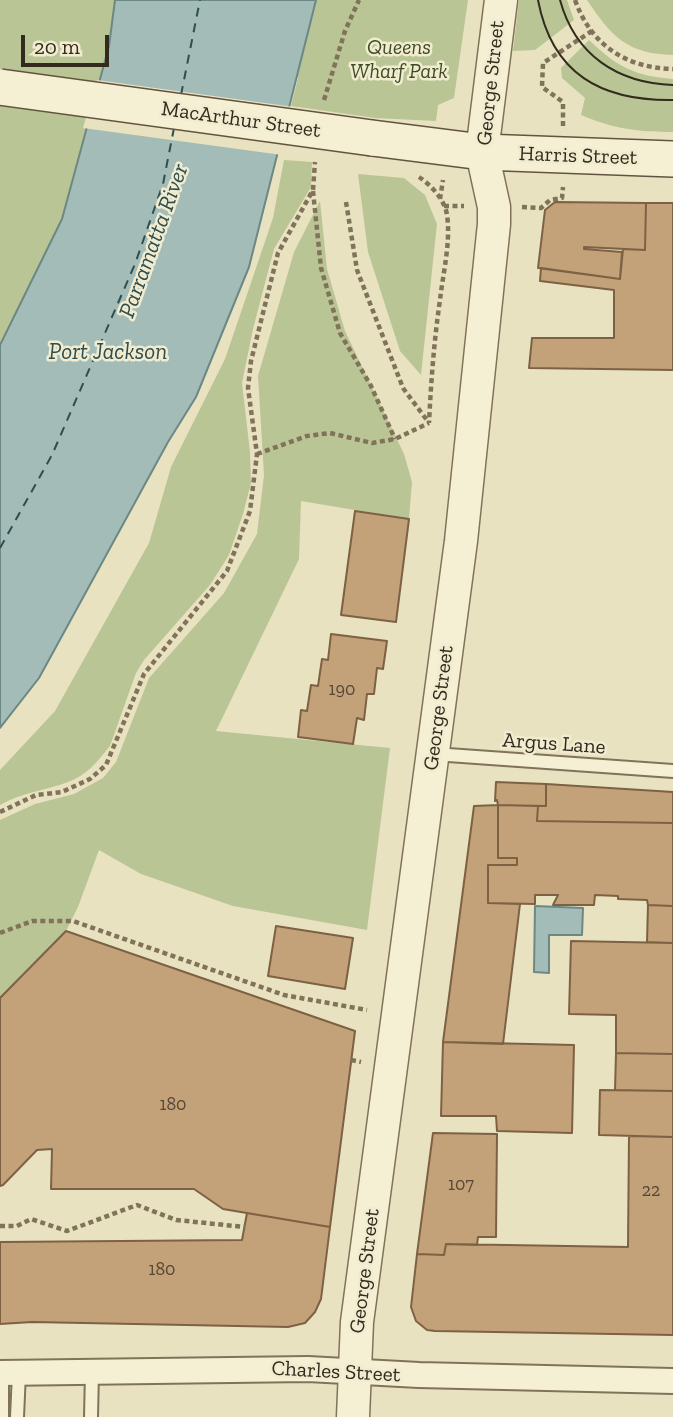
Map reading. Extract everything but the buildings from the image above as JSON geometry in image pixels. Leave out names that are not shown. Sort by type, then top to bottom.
[{"type":"main road","name":"MacArthur Street","points":[[0,87],[482,152]]},
{"type":"main road","name":"Harris Street","points":[[482,152],[673,159]]},
{"type":"street","name":"George Street","points":[[353,1417],[357,1322],[461,541],[494,224],[494,207],[482,152],[501,0]]},
{"type":"street","name":"Charles Street","points":[[7,1373],[267,1368],[419,1375],[673,1381]]},
{"type":"lane","name":"Argus Lane","points":[[433,754],[673,771]]},
{"type":"lane","points":[[92,1372],[92,1417]]},
{"type":"lane","points":[[7,1373],[17,1412],[1,1412],[7,1373]]},
{"type":"path","points":[[321,111],[345,31],[359,0]]},
{"type":"path","points":[[575,0],[581,15],[601,43],[629,62],[673,69]]},
{"type":"path","points":[[563,102],[542,87],[543,63],[592,31]]},
{"type":"path","points":[[315,159],[313,190],[321,268],[340,333],[371,386],[395,439]]},
{"type":"path","points":[[413,173],[429,184],[447,214],[447,242],[432,360],[429,423]]},
{"type":"path","points":[[0,812],[36,795],[62,792],[90,779],[106,765],[144,674],[227,571],[250,510],[257,454],[248,388],[251,361],[278,253],[313,190]]},
{"type":"path","points":[[541,208],[550,200],[562,198]]},
{"type":"path","points":[[346,202],[357,270],[403,388],[429,423]]},
{"type":"path","points":[[257,454],[307,436],[330,432],[372,443],[395,439],[429,423]]},
{"type":"path","points":[[0,933],[32,921],[73,921],[284,995],[368,1010]]},
{"type":"path","points":[[351,1060],[361,1062]]},
{"type":"path","points":[[0,1226],[17,1226],[31,1219],[67,1231],[137,1205],[176,1220],[245,1227]]},
{"type":"green space","points":[[0,0],[115,0],[109,46],[62,219],[0,345]]},
{"type":"green space","name":"Queens Wharf Park","points":[[273,0],[468,0],[454,98],[438,105],[436,121],[375,118],[291,106],[298,78]]},
{"type":"green space","points":[[519,0],[567,0],[574,20],[535,50],[513,51]]},
{"type":"green space","points":[[587,0],[673,0],[673,55],[644,51],[622,41],[604,24]]},
{"type":"green space","points":[[589,40],[627,68],[673,79],[673,132],[626,129],[581,115],[585,98],[562,78],[561,68]]},
{"type":"green space","points":[[284,160],[312,162],[311,187],[274,249],[253,329],[242,383],[251,483],[229,555],[210,585],[144,660],[136,673],[110,746],[96,762],[74,779],[0,805],[0,770],[55,711],[149,543],[171,467],[225,359],[273,218]]},
{"type":"green space","points":[[358,174],[404,178],[425,195],[437,224],[421,375],[400,351],[368,252]]},
{"type":"green space","points":[[320,201],[327,269],[345,331],[404,454],[412,482],[409,519],[301,501],[299,559],[216,731],[390,748],[367,930],[233,906],[141,874],[99,850],[66,931],[0,998],[0,820],[35,804],[74,794],[103,778],[116,762],[149,678],[224,593],[257,534],[264,475],[258,376],[294,252]]},
{"type":"water","name":"Port Jackson","points":[[115,0],[316,0],[249,267],[196,397],[168,442],[39,678],[0,728],[0,345],[62,219],[109,46]]},
{"type":"water","points":[[535,906],[583,908],[582,935],[549,935],[549,973],[534,972]]},
{"type":"pier","points":[[97,80],[294,107],[282,155],[83,128]]},
{"type":"ferry route","points":[[181,95],[200,0]]},
{"type":"ferry route","points":[[0,548],[52,455],[135,264],[163,184],[174,128]]},
{"type":"tram line","points":[[538,0],[545,26],[555,47],[568,64],[584,78],[602,88],[624,95],[673,100]]},
{"type":"tram line","points":[[560,0],[576,36],[601,62],[634,79],[673,85]]},
{"type":"water label","name":"Parramatta River","points":[[154,241]]}]
